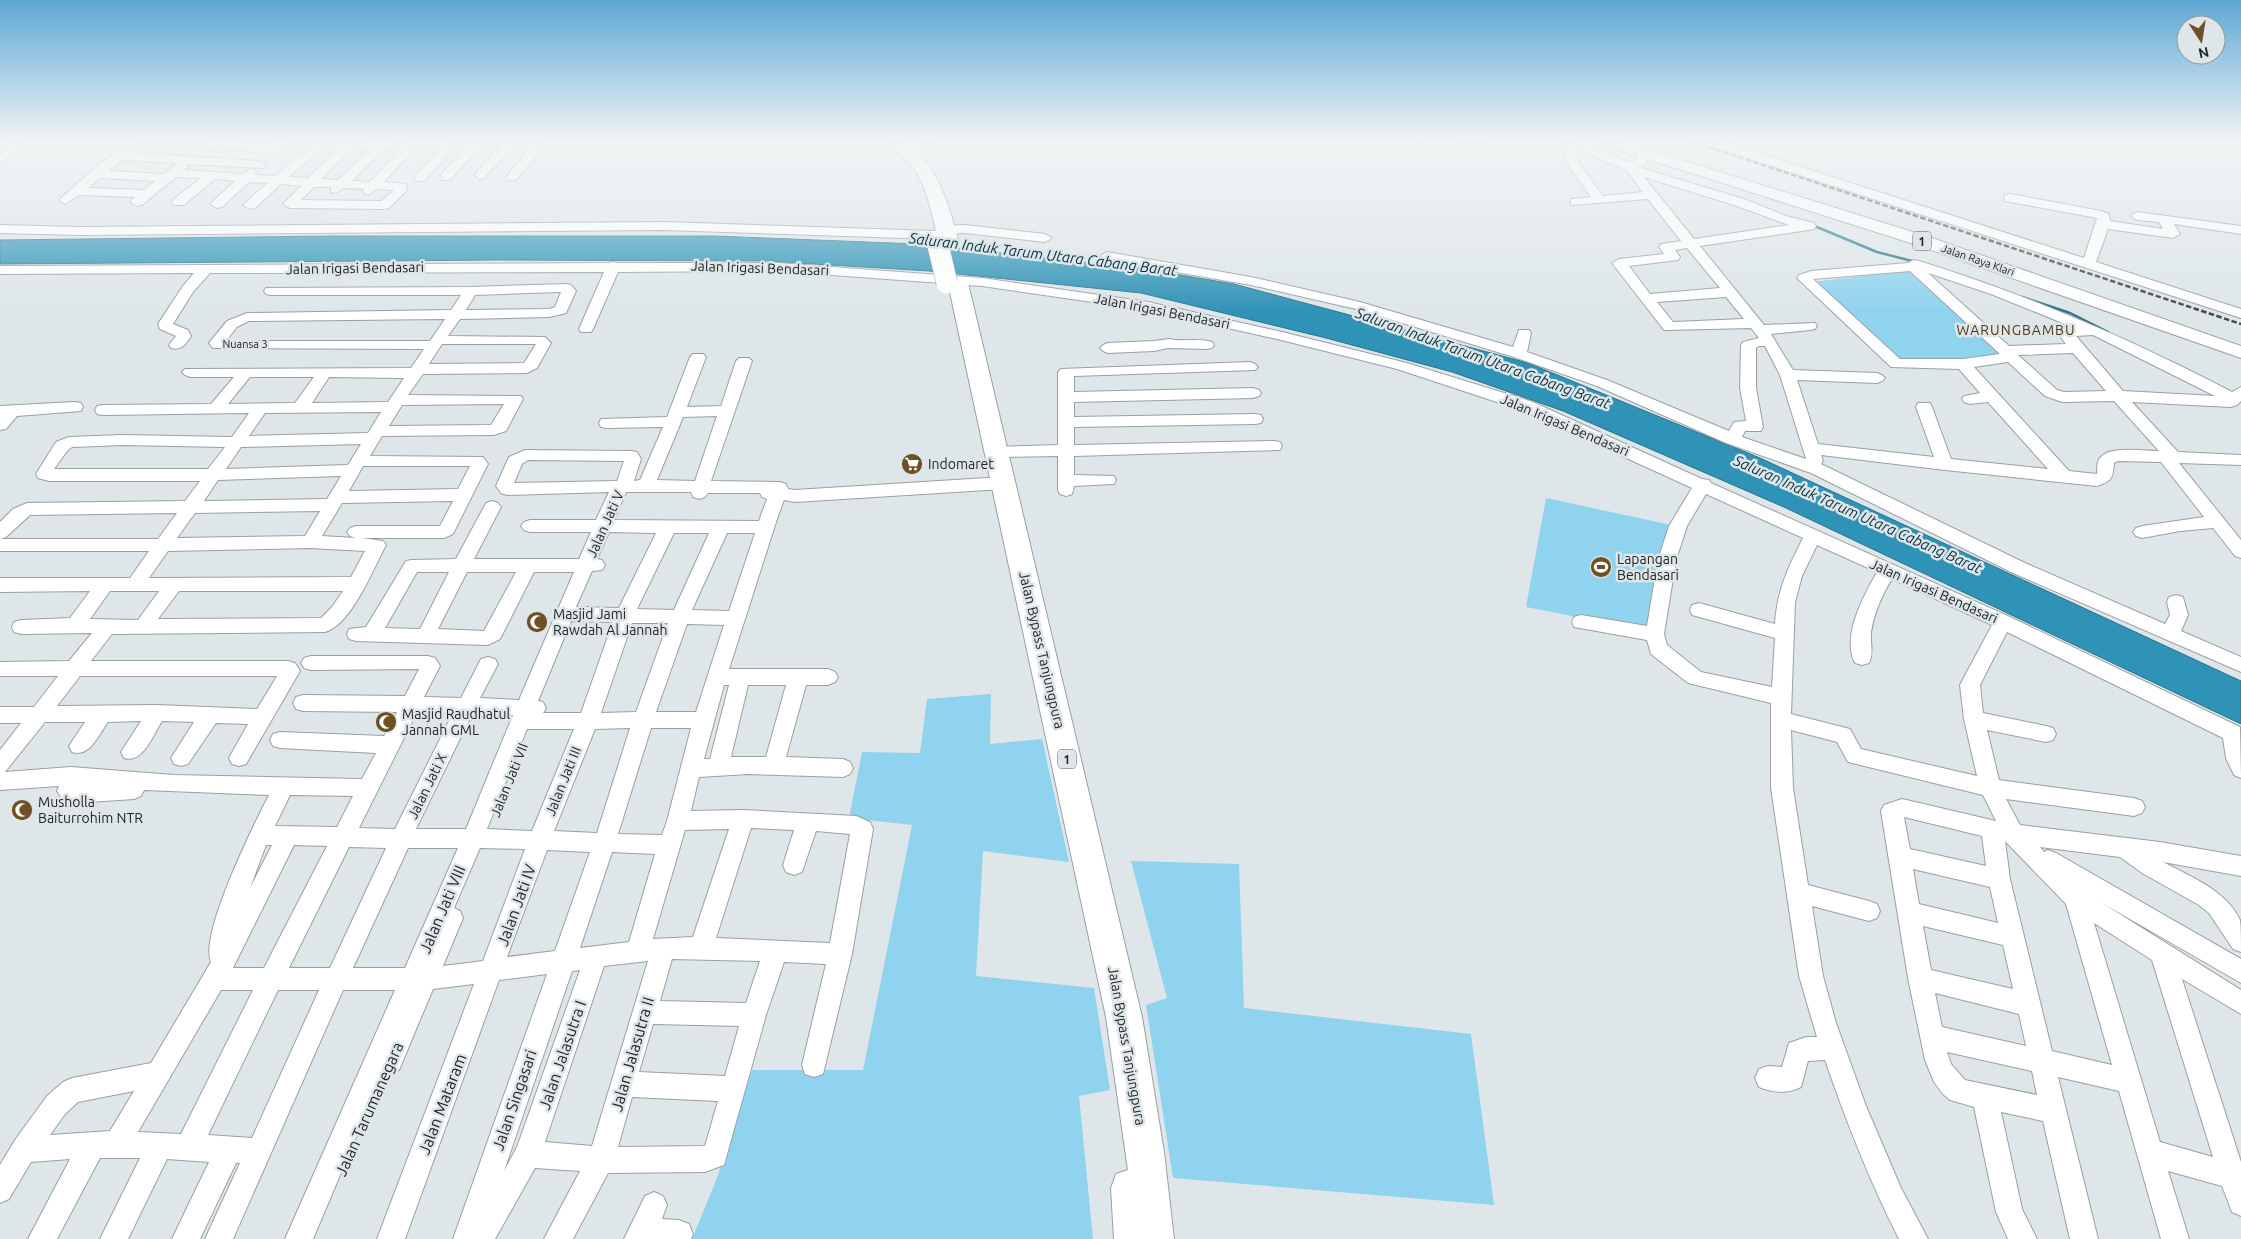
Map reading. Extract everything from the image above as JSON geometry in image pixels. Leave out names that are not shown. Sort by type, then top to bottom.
[{"type":"highway","name":"Jalan Bypass Tanjungpura","points":[[925,197],[942,237],[996,472],[1031,599],[1124,1017],[1145,1152],[1154,1239]]},
{"type":"highway","name":"Jalan Bypass Tanjungpura","points":[[938,197],[941,206],[942,237]]},
{"type":"highway","name":"Jalan Bypass Tanjungpura","points":[[996,472],[1016,584],[1109,1019],[1128,1155],[1134,1239]]},
{"type":"main road","name":"Jalan Raya Klari","points":[[1764,197],[1926,242],[2093,295],[2241,352]]},
{"type":"main road","name":"Jalan Raya Klari","points":[[1806,197],[2241,345]]},
{"type":"street","points":[[65,200],[69,197]]},
{"type":"street","points":[[131,197],[143,197]]},
{"type":"street","points":[[179,202],[186,197]]},
{"type":"street","points":[[217,204],[225,197]]},
{"type":"street","points":[[250,205],[259,197]]},
{"type":"street","points":[[297,197],[290,204],[384,206],[394,197]]},
{"type":"street","points":[[320,205],[328,197]]},
{"type":"street","points":[[353,206],[363,197]]},
{"type":"street","points":[[1577,202],[1632,197]]},
{"type":"street","points":[[1653,197],[1693,244],[1762,332],[1788,374],[1813,449],[1817,469]]},
{"type":"street","points":[[1726,197],[1782,219],[1809,226],[1665,247],[1673,256],[1671,258],[1619,263],[1669,327],[1762,332],[1810,326]]},
{"type":"street","points":[[1887,197],[2088,265],[2241,314]]},
{"type":"street","points":[[2010,198],[2104,217],[2088,265]]},
{"type":"street","points":[[2137,216],[2241,230]]},
{"type":"street","points":[[2103,224],[2173,234],[2164,219]]},
{"type":"street","points":[[0,229],[80,231],[663,226],[942,237],[965,229],[1045,238]]},
{"type":"street","points":[[1914,263],[1926,242]]},
{"type":"street","points":[[1107,256],[1260,282],[1360,306],[1519,354],[1602,383],[1732,439],[1817,469],[2018,568],[2241,664]]},
{"type":"street","points":[[1914,263],[2040,385],[2056,395],[2237,397]]},
{"type":"street","points":[[2077,348],[2008,354],[1963,364],[1900,366],[1892,363],[1804,278],[1810,275],[1914,263],[2046,310],[2101,332],[2237,397]]},
{"type":"street","points":[[586,329],[613,266]]},
{"type":"street","name":"Jalan Irigasi Bendasari","points":[[0,270],[777,266],[982,282],[1148,306],[1278,335],[1402,366],[1527,406],[1703,484],[2003,622],[2237,735]]},
{"type":"street","points":[[176,345],[184,336],[183,333],[165,326],[165,324],[188,289],[206,269]]},
{"type":"street","points":[[281,269],[271,291],[471,291],[558,288],[566,288],[569,291],[561,310],[553,313],[330,316]]},
{"type":"street","points":[[314,537],[355,465],[471,291]]},
{"type":"street","points":[[289,372],[348,292]]},
{"type":"street","points":[[1648,298],[1730,292]]},
{"type":"street","points":[[2046,310],[2171,459],[2216,522],[2241,552]]},
{"type":"street","name":"Nuansa 3","points":[[310,344],[218,345],[216,343],[232,324],[241,319],[330,316]]},
{"type":"street","points":[[1732,439],[1740,426],[1755,427],[1748,388],[1748,345],[1759,342],[1762,332]]},
{"type":"street","points":[[2064,332],[2101,332]]},
{"type":"street","points":[[1519,354],[1524,333]]},
{"type":"street","points":[[190,372],[418,371],[528,368],[532,365],[544,343],[540,340],[310,344]]},
{"type":"street","points":[[1108,348],[1154,346],[1169,343],[1175,345],[1207,345]]},
{"type":"street","points":[[1187,345],[1177,358],[1246,393]]},
{"type":"street","points":[[629,487],[675,417],[698,357]]},
{"type":"street","points":[[699,490],[728,412],[744,361]]},
{"type":"street","points":[[629,487],[633,459],[631,456],[525,455],[519,456],[515,461],[504,486],[507,489],[629,487],[699,490],[779,490],[796,496],[996,472],[1066,457],[1266,446],[1246,393],[1250,361],[1197,369],[1066,372],[1066,397],[1066,422],[1066,457],[1066,486],[1108,480]]},
{"type":"street","points":[[1963,364],[1994,396],[2064,476]]},
{"type":"street","points":[[300,408],[325,372]]},
{"type":"street","points":[[216,409],[245,373]]},
{"type":"street","points":[[1788,374],[1877,378]]},
{"type":"street","points":[[1066,397],[1246,393]]},
{"type":"street","points":[[1970,399],[1994,396]]},
{"type":"street","points":[[0,545],[163,545],[314,537],[381,539],[444,532],[447,530],[480,466],[477,461],[355,465],[215,475],[49,475],[44,474],[44,472],[62,446],[69,442],[123,440],[239,442],[376,434],[494,430],[500,427],[515,399],[300,408],[103,410]]},
{"type":"street","points":[[0,425],[6,411],[75,407]]},
{"type":"street","points":[[1924,407],[1946,465]]},
{"type":"street","points":[[136,583],[239,442],[261,408]]},
{"type":"street","points":[[607,423],[728,412]]},
{"type":"street","points":[[1066,422],[1255,419]]},
{"type":"street","points":[[1813,449],[1946,465],[2102,480],[2105,477],[2106,461],[2114,455],[2171,459],[2241,460]]},
{"type":"street","points":[[1703,484],[1678,526],[1666,560],[1655,634],[1658,649],[1695,678],[1781,708],[1843,735],[1848,739],[1851,752],[1855,756],[1990,788],[2134,807]]},
{"type":"street","name":"Jalan Jati V","points":[[530,714],[591,565],[629,487]]},
{"type":"street","points":[[638,950],[678,821],[717,677],[779,490]]},
{"type":"street","points":[[0,533],[18,513],[26,509],[191,508],[464,495]]},
{"type":"street","points":[[426,635],[464,565],[492,507]]},
{"type":"street","points":[[2142,532],[2180,525],[2216,522]]},
{"type":"street","points":[[530,526],[766,527]]},
{"type":"street","points":[[588,720],[625,615],[668,527]]},
{"type":"street","points":[[564,961],[604,844],[643,720],[680,616],[720,528]]},
{"type":"street","points":[[1814,536],[1793,576],[1786,602],[1781,708],[1782,788],[1811,976],[1832,1048],[1854,1108],[1892,1197],[1914,1239]]},
{"type":"street","points":[[21,627],[325,624],[332,620],[356,584],[381,539]]},
{"type":"street","points":[[528,566],[493,634],[488,638],[364,634],[412,566],[591,565]]},
{"type":"street","points":[[1862,658],[1862,625],[1871,596],[1888,570]]},
{"type":"street","points":[[0,585],[136,583],[356,584]]},
{"type":"street","points":[[75,625],[106,584]]},
{"type":"street","points":[[144,625],[174,584]]},
{"type":"street","points":[[2170,634],[2179,615],[2176,602]]},
{"type":"street","points":[[1699,610],[1784,633]]},
{"type":"street","points":[[570,614],[736,618]]},
{"type":"street","points":[[1580,622],[1655,634]]},
{"type":"street","points":[[2003,622],[1970,685],[1974,719],[1990,788],[2011,837],[2076,900],[2241,1003]]},
{"type":"street","points":[[0,765],[106,626]]},
{"type":"street","points":[[188,1148],[271,979],[430,666],[428,663],[311,663]]},
{"type":"street","name":"Jalan Jati X","points":[[219,1239],[336,978],[401,840],[488,664]]},
{"type":"street","points":[[0,669],[288,668],[290,671],[239,758]]},
{"type":"street","points":[[717,677],[828,677]]},
{"type":"street","points":[[718,766],[740,678]]},
{"type":"street","points":[[774,765],[798,678]]},
{"type":"street","points":[[302,703],[466,706],[588,720],[704,720]]},
{"type":"street","points":[[79,746],[103,713]]},
{"type":"street","points":[[0,716],[157,713],[262,717]]},
{"type":"street","points":[[131,752],[157,713]]},
{"type":"street","points":[[181,758],[211,714]]},
{"type":"street","name":"Jalan Jati VII","points":[[479,839],[530,714]]},
{"type":"street","points":[[1974,719],[2046,734]]},
{"type":"street","name":"Jalan Jati III","points":[[539,841],[588,720]]},
{"type":"street","points":[[2237,735],[2236,758],[2241,769]]},
{"type":"street","points":[[280,740],[389,745]]},
{"type":"street","points":[[692,768],[774,765],[843,768]]},
{"type":"street","points":[[0,781],[71,776],[68,792],[74,794],[123,792],[174,784],[368,788]]},
{"type":"street","points":[[218,974],[221,944],[241,880],[259,836],[283,787]]},
{"type":"street","points":[[2055,1111],[1985,1098],[1959,1091],[1947,1082],[1941,1072],[1931,1036],[1920,978],[1892,812],[1895,809],[1902,808],[2011,837],[2124,848],[2241,866]]},
{"type":"street","points":[[678,821],[744,819],[808,821],[856,825],[862,829],[840,954],[814,1065]]},
{"type":"street","points":[[701,948],[744,819]]},
{"type":"street","points":[[794,865],[808,821]]},
{"type":"street","points":[[42,1239],[105,1144],[159,1074],[218,974],[288,835]]},
{"type":"street","points":[[259,836],[344,836],[401,840],[479,839],[669,845]]},
{"type":"street","points":[[2011,837],[1999,879],[2044,1062],[2084,1239]]},
{"type":"street","points":[[2011,837],[2241,972]]},
{"type":"street","name":"Jalan Jati VIII","points":[[419,979],[479,839]]},
{"type":"street","name":"Jalan Jati IV","points":[[493,969],[539,841]]},
{"type":"street","points":[[2124,848],[2150,866],[2207,898],[2217,906],[2241,941]]},
{"type":"street","points":[[1898,856],[1999,879]]},
{"type":"street","points":[[1799,893],[1869,911]]},
{"type":"street","points":[[2076,900],[2175,1239]]},
{"type":"street","points":[[1910,912],[2013,937]]},
{"type":"street","points":[[218,974],[271,979],[419,979],[662,948],[776,950],[840,954]]},
{"type":"street","name":"Jalan Jalasutra II","points":[[601,1160],[662,948]]},
{"type":"street","points":[[528,1154],[601,1160],[705,1159],[715,1156],[754,1015],[776,950]]},
{"type":"street","points":[[2162,954],[2237,1177],[2241,1203]]},
{"type":"street","name":"Jalan Jalasutra I","points":[[480,1239],[528,1154],[596,957]]},
{"type":"street","name":"Jalan Singasari","points":[[467,1239],[564,961]]},
{"type":"street","name":"Jalan Mataram","points":[[391,1239],[493,969]]},
{"type":"street","points":[[1920,978],[2030,1005]]},
{"type":"street","name":"Jalan Tarumanegara","points":[[299,1239],[419,979]]},
{"type":"street","name":"Jalan Tarumanegara","points":[[311,1239],[419,979]]},
{"type":"street","points":[[645,1012],[754,1015]]},
{"type":"street","points":[[1931,1036],[2128,1081]]},
{"type":"street","points":[[1768,1078],[1788,1080],[1792,1078],[1798,1052],[1806,1049],[1832,1048]]},
{"type":"street","points":[[0,1190],[24,1149],[56,1105],[72,1091],[159,1074]]},
{"type":"street","points":[[623,1084],[733,1089]]},
{"type":"street","points":[[1985,1098],[2009,1212],[2023,1239]]},
{"type":"street","points":[[24,1149],[105,1144],[159,1148],[260,1151]]},
{"type":"street","points":[[114,1239],[159,1148]]},
{"type":"street","points":[[186,1239],[228,1150]]},
{"type":"street","points":[[2151,1154],[2237,1177]]},
{"type":"street","points":[[558,1239],[601,1160]]},
{"type":"street","points":[[654,1205],[640,1234],[679,1234]]},
{"type":"shaded area","points":[[1913,270],[2011,357],[1900,366],[1812,282]]},
{"type":"shaded area","name":"Lapangan Bendasari","points":[[1546,498],[1676,526],[1655,632],[1526,607]]},
{"type":"shaded area","points":[[991,694],[990,744],[1042,739],[1069,862],[983,851],[976,976],[1094,988],[1110,1090],[1079,1096],[1093,1239],[692,1239],[717,1178],[752,1070],[863,1070],[912,825],[849,818],[862,752],[920,753],[927,699]]},
{"type":"shaded area","points":[[1131,861],[1239,864],[1244,1008],[1471,1034],[1494,1205],[1173,1178],[1146,1005],[1167,998]]},
{"type":"water","name":"Saluran Induk Tarum Utara Cabang Barat","points":[[328,236],[715,236],[918,244],[1139,268],[1234,284],[1528,363],[1760,458],[2241,681],[2241,724],[1786,508],[1563,411],[1452,372],[1326,338],[1141,293],[929,271],[764,261],[497,260],[0,264],[0,240]]},
{"type":"waterway","points":[[1812,225],[1877,252],[1916,262]]},
{"type":"waterway","points":[[2022,297],[2070,313],[2108,332]]},
{"type":"railway","points":[[1859,197],[2241,324]]},
{"type":"place","name":"Indomaret","points":[[912,464]]},
{"type":"place","name":"Lapangan Bendasari","points":[[1601,567]]},
{"type":"place","name":"Masjid Jami Rawdah Al Jannah","points":[[537,622]]},
{"type":"place","name":"Masjid Raudhatul Jannah GML","points":[[386,722]]},
{"type":"place","name":"Musholla Baiturrohim NTR","points":[[22,810]]},
{"type":"district","name":"WARUNGBAMBU","points":[[2016,330]]}]
